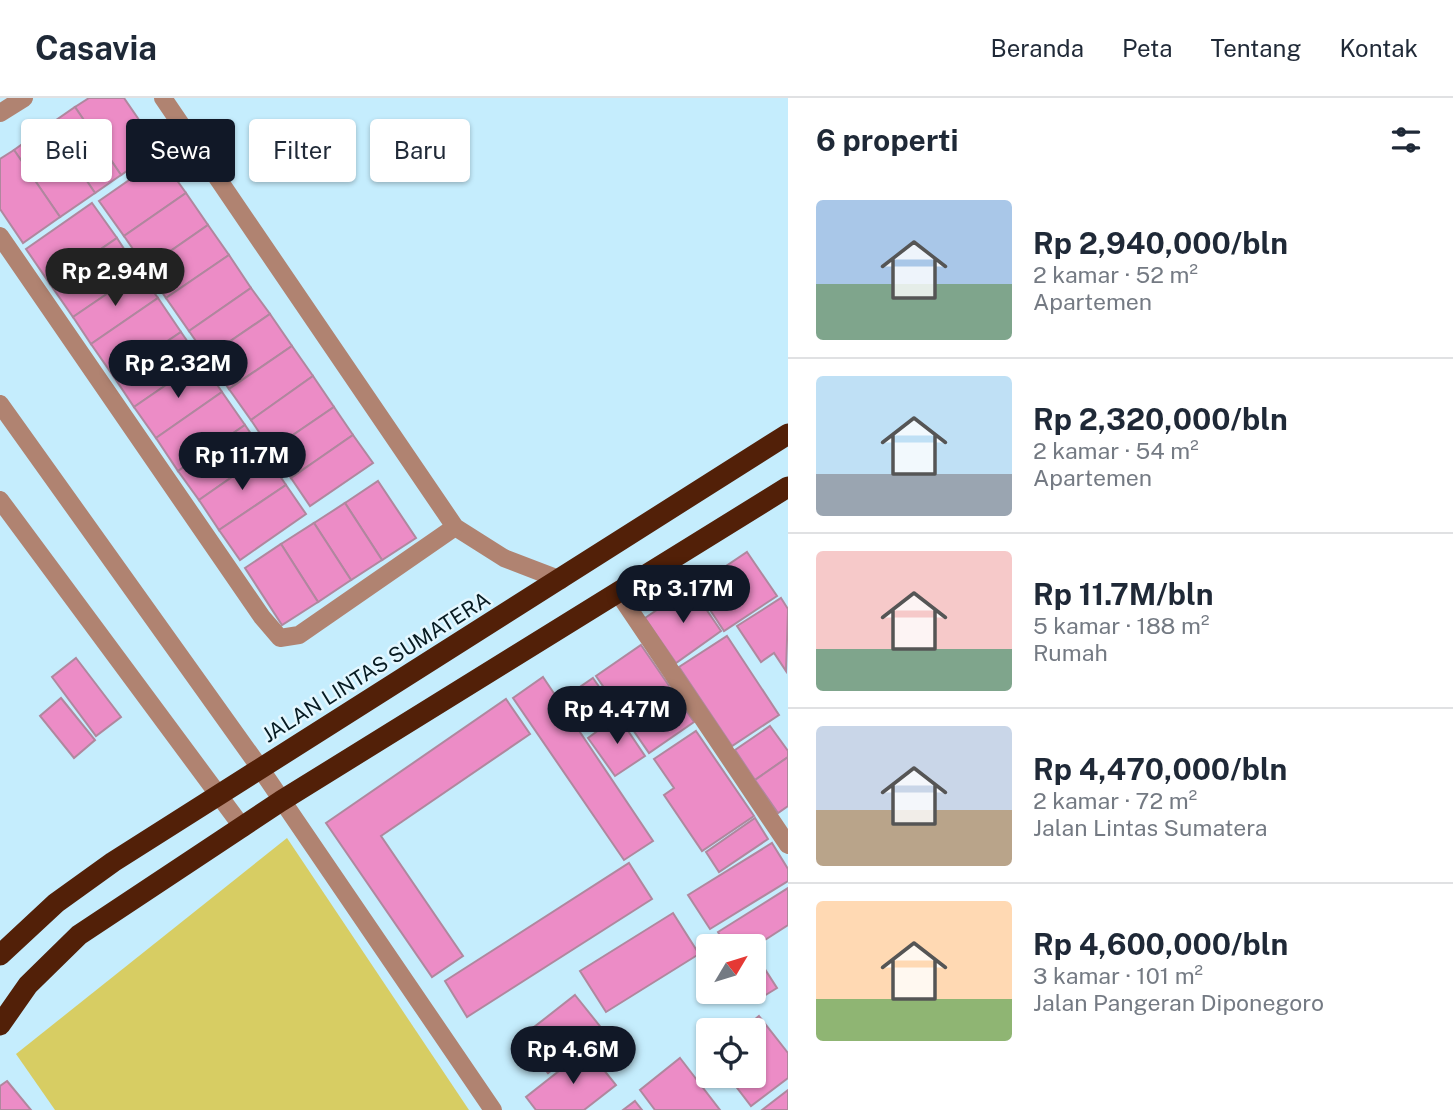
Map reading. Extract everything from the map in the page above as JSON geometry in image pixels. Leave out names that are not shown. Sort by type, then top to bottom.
[{"type":"highway","name":"JALAN LINTAS SUMATERA","points":[[0,955],[56,903],[113,862],[788,434]]},
{"type":"highway","points":[[0,1024],[28,985],[79,935],[281,802],[788,487]]},
{"type":"street","points":[[0,113],[24,98]]},
{"type":"street","points":[[163,98],[455,527],[504,558],[561,580]]},
{"type":"street","points":[[0,236],[262,617],[280,638],[299,635],[455,527]]},
{"type":"street","points":[[0,404],[260,768],[494,1110]]},
{"type":"street","points":[[0,500],[243,828]]},
{"type":"street","points":[[619,594],[788,845]]},
{"type":"shaded area","points":[[287,838],[469,1110],[55,1110],[16,1054]]},
{"type":"building","points":[[89,98],[124,98],[138,119],[126,119],[126,172],[121,175],[112,162],[112,119],[83,119],[75,107]]},
{"type":"building","points":[[75,107],[83,119],[58,119]]},
{"type":"building","points":[[21,145],[21,160],[14,150]]},
{"type":"building","points":[[14,150],[21,160],[21,182],[36,182],[60,217],[23,243],[0,209],[0,159]]},
{"type":"building","points":[[112,162],[121,175],[112,181]]},
{"type":"building","points":[[36,182],[88,182],[95,193],[60,217]]},
{"type":"building","points":[[88,182],[111,182],[95,193]]},
{"type":"building","points":[[126,182],[178,182],[186,193],[124,236],[99,201]]},
{"type":"building","points":[[186,193],[208,225],[146,268],[124,236]]},
{"type":"building","points":[[92,203],[117,238],[50,284],[26,249]]},
{"type":"building","points":[[208,225],[229,255],[166,298],[146,268]]},
{"type":"building","points":[[117,238],[139,272],[73,317],[50,284]]},
{"type":"building","points":[[229,255],[251,288],[189,331],[166,298]]},
{"type":"building","points":[[139,272],[158,298],[91,344],[73,317]]},
{"type":"building","points":[[251,288],[270,314],[207,357],[189,331]]},
{"type":"building","points":[[158,298],[181,332],[114,377],[91,344]]},
{"type":"building","points":[[270,314],[292,346],[229,389],[207,357]]},
{"type":"building","points":[[181,332],[201,361],[134,407],[114,377]]},
{"type":"building","points":[[292,346],[313,376],[251,420],[229,389]]},
{"type":"building","points":[[201,361],[222,392],[156,438],[134,407]]},
{"type":"building","points":[[313,376],[334,407],[271,450],[251,420]]},
{"type":"building","points":[[222,392],[245,425],[178,471],[156,438]]},
{"type":"building","points":[[334,407],[353,435],[291,478],[271,450]]},
{"type":"building","points":[[245,425],[265,454],[199,500],[178,471]]},
{"type":"building","points":[[353,435],[373,463],[310,506],[291,478]]},
{"type":"building","points":[[265,454],[286,485],[219,530],[199,500]]},
{"type":"building","points":[[378,481],[416,538],[382,560],[345,503]]},
{"type":"building","points":[[286,485],[306,514],[240,560],[219,530]]},
{"type":"building","points":[[345,503],[382,560],[351,580],[314,523]]},
{"type":"building","points":[[314,523],[351,580],[318,602],[281,544]]},
{"type":"building","points":[[281,544],[318,602],[282,625],[245,568]]},
{"type":"building","points":[[747,552],[777,596],[724,631],[695,587]]},
{"type":"building","points":[[691,587],[721,631],[676,663],[645,618]]},
{"type":"building","points":[[781,598],[788,609],[786,671],[774,653],[761,662],[737,626]]},
{"type":"building","points":[[727,636],[779,715],[732,746],[679,667]]},
{"type":"building","points":[[641,645],[694,722],[649,753],[596,676]]},
{"type":"building","points":[[76,658],[121,717],[96,736],[52,677]]},
{"type":"building","points":[[543,677],[653,841],[624,860],[513,698]]},
{"type":"building","points":[[593,678],[613,707],[581,729],[561,700]]},
{"type":"building","points":[[61,698],[95,740],[74,758],[40,716]]},
{"type":"building","points":[[506,699],[530,734],[381,836],[463,956],[432,977],[326,823]]},
{"type":"building","points":[[618,716],[645,756],[615,776],[588,738]]},
{"type":"building","points":[[770,726],[788,751],[788,757],[755,780],[735,750]]},
{"type":"building","points":[[696,731],[754,816],[702,851],[664,795],[674,788],[654,759]]},
{"type":"building","points":[[788,757],[788,806],[778,813],[755,780]]},
{"type":"building","points":[[755,818],[768,839],[719,872],[706,852]]},
{"type":"building","points":[[772,843],[788,869],[788,881],[710,929],[688,895]]},
{"type":"building","points":[[629,863],[652,899],[467,1017],[445,981]]},
{"type":"building","points":[[788,888],[788,925],[766,939],[766,934],[718,932]]},
{"type":"building","points":[[673,913],[696,949],[696,956],[606,1012],[580,971]]},
{"type":"building","points":[[766,971],[777,988],[766,995]]},
{"type":"building","points":[[575,995],[603,1030],[548,1073],[520,1038]]},
{"type":"building","points":[[766,1025],[788,1053],[788,1078],[751,1106],[737,1088],[766,1088]]},
{"type":"building","points":[[587,1049],[616,1085],[584,1110],[536,1110],[526,1097]]},
{"type":"building","points":[[680,1058],[696,1079],[696,1088],[703,1088],[720,1110],[655,1110],[640,1090]]},
{"type":"building","points":[[7,1081],[31,1110],[0,1110],[0,1086]]},
{"type":"building","points":[[788,1090],[788,1110],[762,1110]]},
{"type":"building","points":[[635,1101],[642,1110],[623,1110]]}]
